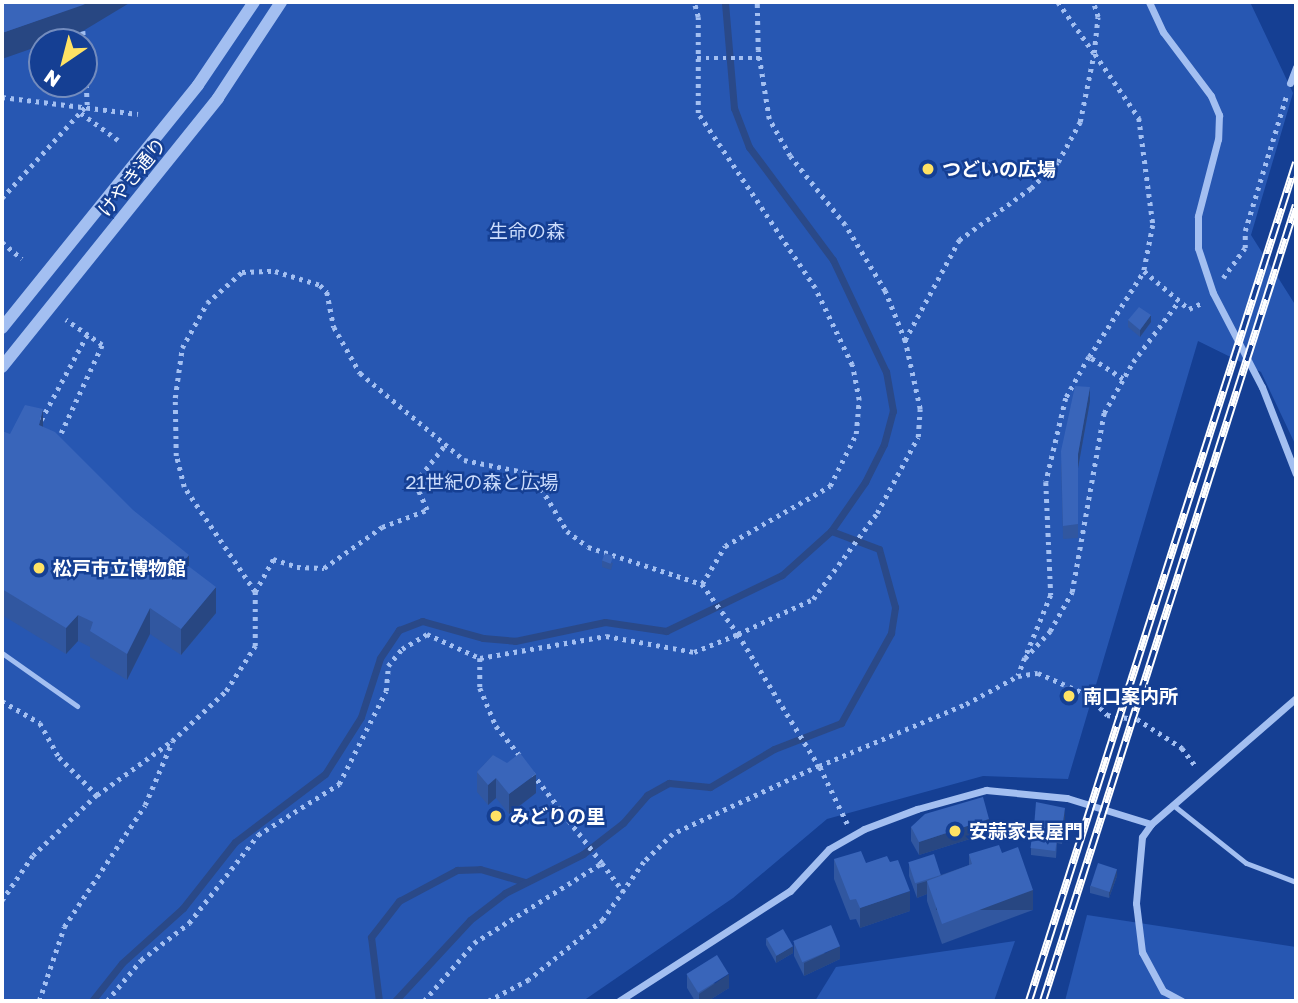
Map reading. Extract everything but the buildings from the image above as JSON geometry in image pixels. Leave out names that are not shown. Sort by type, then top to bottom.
[{"type":"street","name":"けやき通り","points":[[2,328],[198,85],[254,2]]},
{"type":"street","name":"けやき通り","points":[[2,368],[189,136],[281,2]]},
{"type":"street","points":[[1149,2],[1163,32],[1211,96],[1219,115],[1218,139],[1198,216],[1198,248],[1213,293],[1262,387],[1296,474]]},
{"type":"street","points":[[1290,83],[1296,67]]},
{"type":"street","points":[[1182,1001],[1163,991],[1142,952],[1136,903],[1142,837],[1151,824],[1206,780],[1296,698]]},
{"type":"street","points":[[619,1001],[790,891],[829,849],[852,835],[917,809],[986,790],[1068,798],[1151,824]]},
{"type":"lane","points":[[2,653],[77,706]]},
{"type":"lane","points":[[1173,805],[1246,863],[1296,882]]},
{"type":"path","points":[[694,2],[698,113],[832,318],[852,365],[859,400],[856,433],[830,486],[725,547],[702,584]]},
{"type":"path","points":[[107,1001],[141,960],[189,923],[258,835],[339,785],[386,691],[388,666],[402,649],[428,634],[480,658],[606,636],[694,652],[813,599],[859,537],[918,437],[920,409],[905,341],[885,291],[845,225],[790,156],[769,119],[760,58],[757,2]]},
{"type":"path","points":[[1018,676],[1051,595],[1046,482],[1066,398],[1144,271],[1153,225],[1139,118],[1058,2]]},
{"type":"path","points":[[905,341],[959,240],[1031,188],[1058,162],[1080,122],[1094,53],[1098,17],[1093,2]]},
{"type":"path","points":[[698,58],[760,58]]},
{"type":"path","points":[[1213,293],[1245,248],[1245,232],[1290,83]]},
{"type":"path","points":[[2,97],[87,105],[138,114]]},
{"type":"path","points":[[2,198],[81,113],[87,105],[87,98]]},
{"type":"path","points":[[81,113],[118,140]]},
{"type":"path","points":[[2,242],[22,259]]},
{"type":"path","points":[[2,901],[33,856],[97,795],[172,741],[246,666],[255,646],[258,622],[254,592],[184,487],[176,456],[175,398],[182,348],[207,303],[242,272],[275,271],[320,285],[327,292],[334,327],[360,373],[464,460],[524,472],[537,481],[567,531],[588,547],[702,584],[738,634],[819,766],[852,835]]},
{"type":"path","points":[[1144,271],[1189,309],[1205,301]]},
{"type":"path","points":[[1025,658],[1049,631],[1072,592],[1092,495],[1091,469],[1097,434],[1123,379],[1179,301]]},
{"type":"path","points":[[61,433],[102,345],[66,320]]},
{"type":"path","points":[[34,433],[87,335]]},
{"type":"path","points":[[1089,357],[1123,379]]},
{"type":"path","points":[[254,592],[273,559],[298,567],[324,568],[382,527],[427,510],[415,483],[445,445]]},
{"type":"path","points":[[480,658],[480,688],[496,726],[624,892]]},
{"type":"path","points":[[489,1001],[561,956],[603,920],[673,834],[819,766],[965,705],[1018,676],[1038,673],[1088,695],[1107,715],[1138,719],[1182,748],[1206,780]]},
{"type":"path","points":[[2,701],[40,723],[59,757],[97,795]]},
{"type":"path","points":[[39,1001],[64,927],[145,805],[172,741]]},
{"type":"path","points":[[424,1001],[474,943],[602,863]]},
{"type":"green space","name":"21世紀の森と広場","points":[[2,2],[1250,2],[1293,93],[1251,235],[1296,306],[1296,446],[1261,372],[1198,341],[1068,779],[983,776],[827,819],[733,898],[583,1001],[2,1001]]},
{"type":"green space","points":[[1087,915],[1296,947],[1296,1001],[1065,1001]]},
{"type":"green space","points":[[1015,941],[994,1001],[815,1001],[836,967]]},
{"type":"waterway","points":[[92,1001],[122,963],[183,908],[235,842],[325,774],[361,717],[380,658],[399,630],[422,621],[483,638],[515,641],[605,622],[666,631],[782,575],[831,531],[865,482],[884,444],[893,411],[886,372],[833,260],[749,147],[734,108],[725,2]]},
{"type":"waterway","points":[[395,1001],[470,920],[505,893],[583,854],[623,823],[647,795],[669,783],[710,787],[774,749],[841,723],[891,633],[895,607],[879,549],[831,531]]},
{"type":"waterway","points":[[379,1001],[371,937],[399,901],[457,870],[480,869],[525,882]]},
{"type":"railway","points":[[1029,1001],[1296,163]]},
{"type":"railway","points":[[1043,1001],[1296,205]]},
{"type":"place","name":"つどいの広場","points":[[928,169]]},
{"type":"place","name":"松戸市立博物館","points":[[39,568]]},
{"type":"place","name":"南口案内所","points":[[1069,696]]},
{"type":"place","name":"みどりの里","points":[[496,816]]},
{"type":"place","name":"安蒜家長屋門","points":[[955,831]]},
{"type":"park label","name":"生命の森","points":[[527,231]]}]
